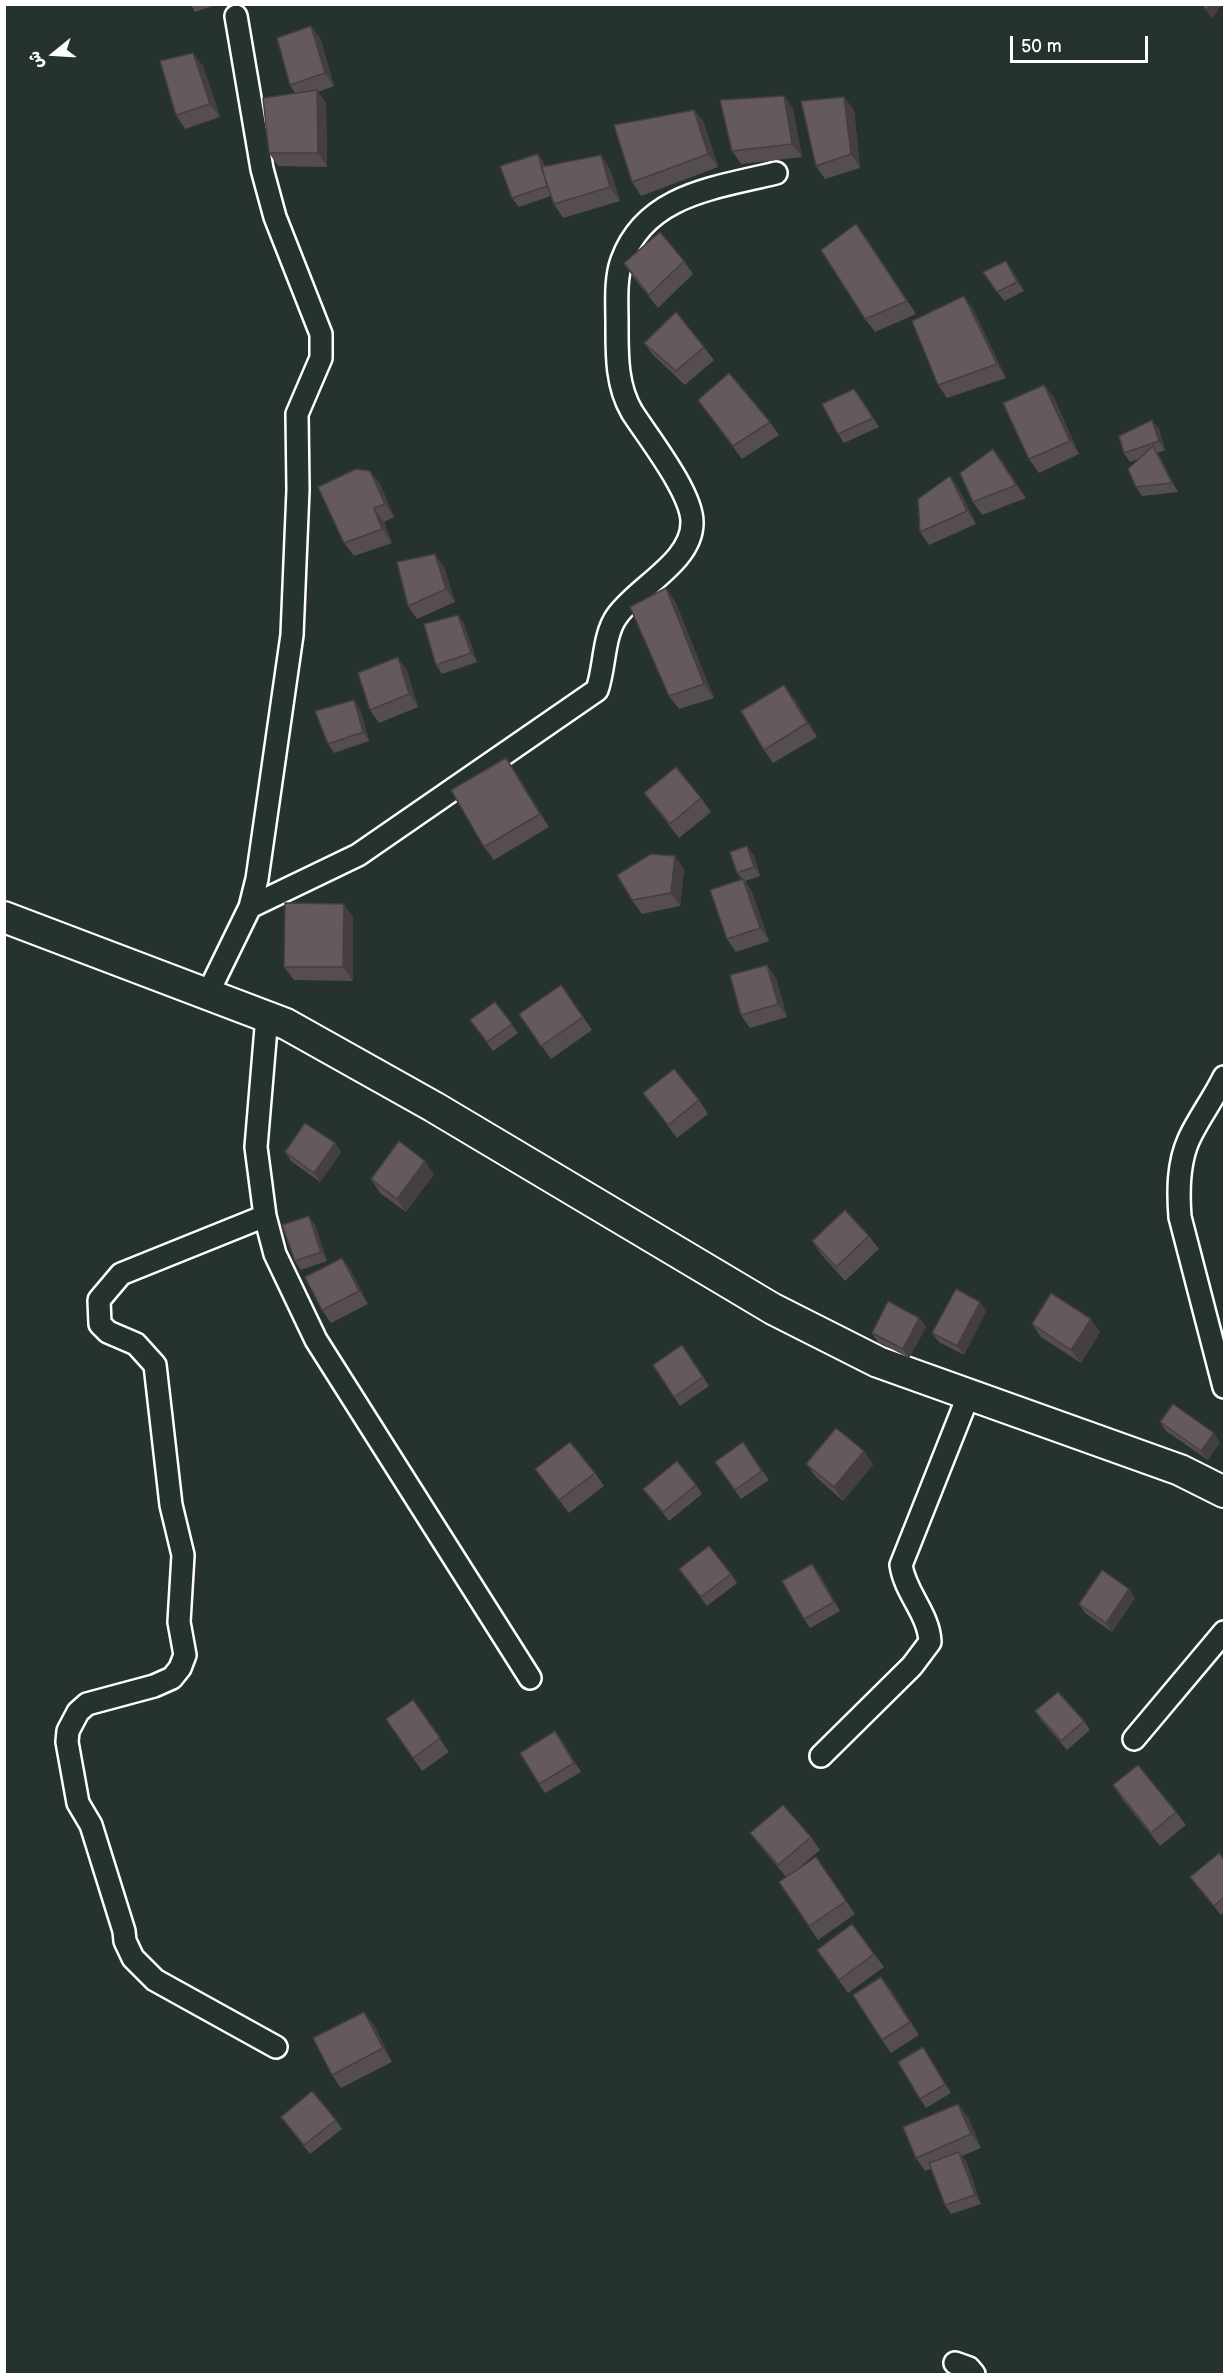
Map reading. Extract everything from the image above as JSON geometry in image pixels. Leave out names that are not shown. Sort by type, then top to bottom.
[{"type":"street","points":[[208,993],[250,908],[257,879],[292,635],[298,490],[297,414],[323,350],[321,334],[275,217],[262,169],[236,16]]},
{"type":"street","points":[[250,908],[358,855],[597,690],[616,617],[689,543],[693,521],[685,497],[631,410],[623,391],[617,349],[621,261],[636,231],[653,213],[681,197],[776,173]]},
{"type":"street","points":[[4,916],[267,1016],[337,1051],[773,1309],[878,1362],[1180,1470],[1224,1492]]},
{"type":"street","points":[[267,1016],[256,1147],[265,1216],[275,1254],[316,1340],[530,1678]]},
{"type":"street","points":[[1224,1077],[1211,1105],[1190,1137],[1182,1157],[1178,1191],[1180,1217],[1224,1387]]},
{"type":"street","points":[[265,1216],[121,1274],[99,1300],[100,1324],[108,1332],[136,1344],[154,1365],[171,1506],[182,1544],[179,1622],[185,1655],[180,1668],[172,1678],[154,1686],[87,1704],[72,1722],[67,1742],[78,1803],[91,1825],[124,1931],[125,1941],[133,1958],[155,1980],[276,2047]]},
{"type":"street","points":[[821,1756],[912,1666],[930,1642],[930,1631],[903,1577],[901,1565],[969,1394]]},
{"type":"street","points":[[1134,1738],[1224,1632]]},
{"type":"street","points":[[955,2363],[969,2368],[974,2374]]},
{"type":"building","points":[[1202,4],[1210,4],[1206,10]]},
{"type":"building","points":[[311,26],[325,73],[290,85],[277,38]]},
{"type":"building","points":[[193,53],[210,104],[176,115],[160,61]]},
{"type":"building","points":[[317,90],[318,153],[269,153],[263,98]]},
{"type":"building","points":[[784,96],[792,144],[732,151],[720,100]]},
{"type":"building","points":[[844,97],[851,154],[816,166],[801,101]]},
{"type":"building","points":[[694,110],[708,154],[632,182],[614,125]]},
{"type":"building","points":[[538,154],[547,186],[512,198],[500,166]]},
{"type":"building","points":[[601,155],[610,187],[554,204],[541,167]]},
{"type":"building","points":[[856,224],[907,301],[865,319],[821,250]]},
{"type":"building","points":[[660,232],[684,261],[649,295],[624,263]]},
{"type":"building","points":[[1006,261],[1017,282],[997,292],[983,272]]},
{"type":"building","points":[[964,296],[997,364],[938,385],[912,321]]},
{"type":"building","points":[[676,312],[704,347],[676,371],[644,343]]},
{"type":"building","points":[[729,373],[770,422],[733,446],[698,400]]},
{"type":"building","points":[[1044,385],[1070,441],[1029,459],[1003,403]]},
{"type":"building","points":[[854,389],[873,418],[838,434],[822,404]]},
{"type":"building","points":[[1152,420],[1159,441],[1124,453],[1119,436]]},
{"type":"building","points":[[1153,446],[1172,483],[1136,487],[1128,469]]},
{"type":"building","points":[[993,449],[1016,485],[973,502],[960,473]]},
{"type":"building","points":[[356,469],[370,471],[385,504],[374,508],[382,529],[344,543],[318,487]]},
{"type":"building","points":[[950,476],[967,511],[920,532],[918,499]]},
{"type":"building","points":[[435,554],[446,589],[408,606],[397,562]]},
{"type":"building","points":[[666,588],[704,684],[669,696],[630,607]]},
{"type":"building","points":[[458,615],[471,653],[436,665],[424,624]]},
{"type":"building","points":[[398,657],[409,694],[370,710],[358,673]]},
{"type":"building","points":[[784,685],[807,723],[764,750],[741,711]]},
{"type":"building","points":[[354,700],[363,732],[328,744],[315,711]]},
{"type":"building","points":[[506,758],[540,814],[484,847],[451,790]]},
{"type":"building","points":[[676,767],[701,798],[670,824],[644,793]]},
{"type":"building","points":[[747,846],[754,867],[737,873],[730,852]]},
{"type":"building","points":[[651,854],[675,856],[671,893],[632,900],[617,875]]},
{"type":"building","points":[[743,879],[760,928],[727,939],[710,890]]},
{"type":"building","points":[[285,903],[344,904],[343,967],[284,967]]},
{"type":"building","points":[[767,965],[778,1004],[741,1015],[730,975]]},
{"type":"building","points":[[561,985],[583,1017],[541,1046],[519,1014]]},
{"type":"building","points":[[495,1002],[512,1024],[487,1042],[470,1020]]},
{"type":"building","points":[[674,1069],[699,1100],[668,1125],[643,1093]]},
{"type":"building","points":[[305,1123],[335,1143],[314,1173],[285,1152]]},
{"type":"building","points":[[399,1141],[425,1161],[397,1199],[371,1179]]},
{"type":"building","points":[[845,1210],[869,1236],[836,1267],[812,1241]]},
{"type":"building","points":[[309,1216],[321,1252],[295,1261],[282,1225]]},
{"type":"building","points":[[342,1258],[359,1291],[322,1310],[305,1277]]},
{"type":"building","points":[[956,1289],[980,1302],[957,1346],[932,1333]]},
{"type":"building","points":[[1051,1293],[1091,1319],[1071,1350],[1032,1324]]},
{"type":"building","points":[[888,1301],[919,1318],[903,1349],[872,1333]]},
{"type":"building","points":[[682,1345],[703,1377],[674,1397],[653,1365]]},
{"type":"building","points":[[1173,1404],[1214,1433],[1201,1451],[1160,1422]]},
{"type":"building","points":[[836,1428],[864,1451],[834,1487],[806,1464]]},
{"type":"building","points":[[570,1442],[595,1473],[559,1500],[535,1469]]},
{"type":"building","points":[[743,1442],[762,1471],[735,1490],[715,1462]]},
{"type":"building","points":[[677,1461],[696,1485],[663,1512],[643,1489]]},
{"type":"building","points":[[709,1546],[731,1574],[701,1597],[679,1569]]},
{"type":"building","points":[[812,1564],[834,1602],[804,1619],[782,1581]]},
{"type":"building","points":[[1102,1570],[1129,1589],[1106,1623],[1079,1604]]},
{"type":"building","points":[[1058,1692],[1084,1721],[1061,1741],[1035,1711]]},
{"type":"building","points":[[413,1700],[440,1738],[413,1758],[386,1719]]},
{"type":"building","points":[[555,1731],[574,1763],[539,1784],[520,1753]]},
{"type":"building","points":[[1138,1765],[1176,1812],[1151,1833],[1113,1785]]},
{"type":"building","points":[[783,1805],[811,1837],[778,1865],[750,1833]]},
{"type":"building","points":[[1219,1853],[1224,1860],[1224,1897],[1214,1906],[1190,1877]]},
{"type":"building","points":[[816,1857],[846,1901],[809,1926],[779,1882]]},
{"type":"building","points":[[852,1924],[874,1954],[839,1980],[817,1950]]},
{"type":"building","points":[[881,1977],[910,2022],[882,2040],[853,1995]]},
{"type":"building","points":[[364,2012],[383,2048],[332,2075],[313,2038]]},
{"type":"building","points":[[923,2047],[945,2084],[920,2099],[898,2062]]},
{"type":"building","points":[[312,2091],[336,2120],[304,2145],[281,2117]]},
{"type":"building","points":[[958,2104],[971,2134],[916,2158],[903,2127]]},
{"type":"building","points":[[959,2152],[975,2195],[945,2205],[929,2163]]}]
